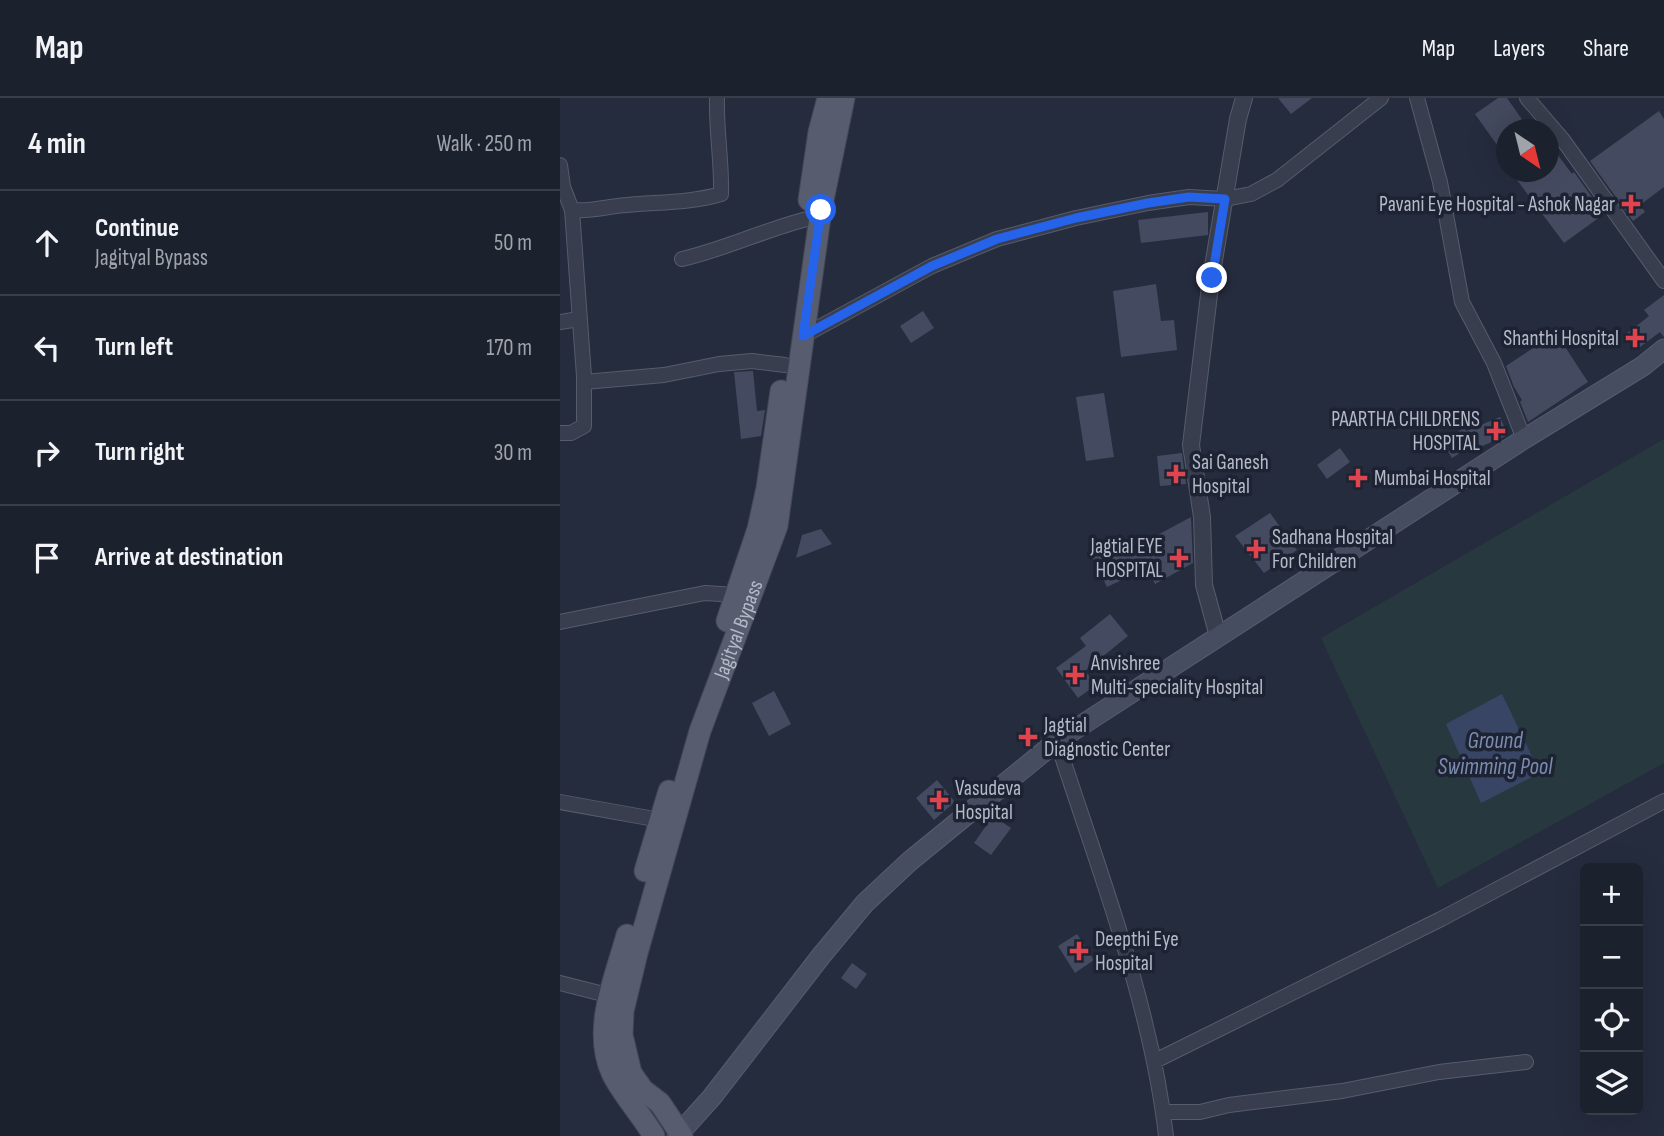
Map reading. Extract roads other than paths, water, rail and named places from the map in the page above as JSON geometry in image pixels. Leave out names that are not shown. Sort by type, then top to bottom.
[{"type":"main road","name":"Jagityal Bypass","points":[[654,1136],[612,1075],[604,1051],[604,1019],[660,820],[761,519],[819,132],[828,98]]},
{"type":"main road","name":"Jagityal Bypass","points":[[680,1135],[660,1103],[643,1090],[631,1073],[622,1034],[623,1011],[700,731],[777,526],[821,210],[844,98]]},
{"type":"main road","points":[[680,1135],[865,903],[910,862],[1057,741],[1524,439],[1643,366],[1664,349]]},
{"type":"street","points":[[572,210],[588,212],[626,205],[695,201],[721,194],[717,98]]},
{"type":"street","points":[[1218,636],[1204,584],[1202,517],[1191,445],[1212,278],[1238,119],[1244,98]]},
{"type":"street","points":[[803,336],[932,266],[997,239],[1076,218],[1148,203],[1189,197],[1225,199],[1251,194],[1276,180],[1381,98]]},
{"type":"street","points":[[1417,98],[1440,182],[1462,302],[1494,363],[1524,439]]},
{"type":"street","points":[[1527,98],[1563,140],[1664,281]]},
{"type":"street","points":[[560,165],[572,210],[584,382],[584,426],[571,433],[560,433]]},
{"type":"street","points":[[682,259],[807,219]]},
{"type":"street","points":[[560,322],[579,319]]},
{"type":"street","points":[[584,382],[664,375],[741,362],[785,365]]},
{"type":"street","points":[[560,622],[705,593],[736,595]]},
{"type":"street","points":[[1057,741],[1156,1061],[1166,1136]]},
{"type":"street","points":[[1156,1061],[1441,919],[1664,801]]},
{"type":"street","points":[[560,802],[660,820]]},
{"type":"street","points":[[560,984],[611,996]]},
{"type":"street","points":[[1164,1112],[1200,1112],[1229,1105],[1342,1091],[1438,1072],[1526,1062]]},
{"type":"water","name":"Ground Swimming Pool","points":[[1502,694],[1540,773],[1481,803],[1446,724]]},
{"type":"place","name":"Pavani Eye Hospital - Ashok Nagar","points":[[1631,204]]},
{"type":"place","name":"Shanthi Hospital","points":[[1635,338]]},
{"type":"place","name":"PAARTHA CHILDRENS HOSPITAL","points":[[1496,431]]},
{"type":"place","name":"Sai Ganesh Hospital","points":[[1176,474]]},
{"type":"place","name":"Mumbai Hospital","points":[[1358,478]]},
{"type":"place","name":"Sadhana Hospital For Children","points":[[1256,549]]},
{"type":"place","name":"Jagtial EYE HOSPITAL","points":[[1179,558]]},
{"type":"place","name":"Anvishree Multi-speciality Hospital","points":[[1075,675]]},
{"type":"place","name":"Jagtial Diagnostic Center","points":[[1028,737]]},
{"type":"place","name":"Vasudeva Hospital","points":[[939,800]]},
{"type":"place","name":"Deepthi Eye Hospital","points":[[1079,951]]}]
